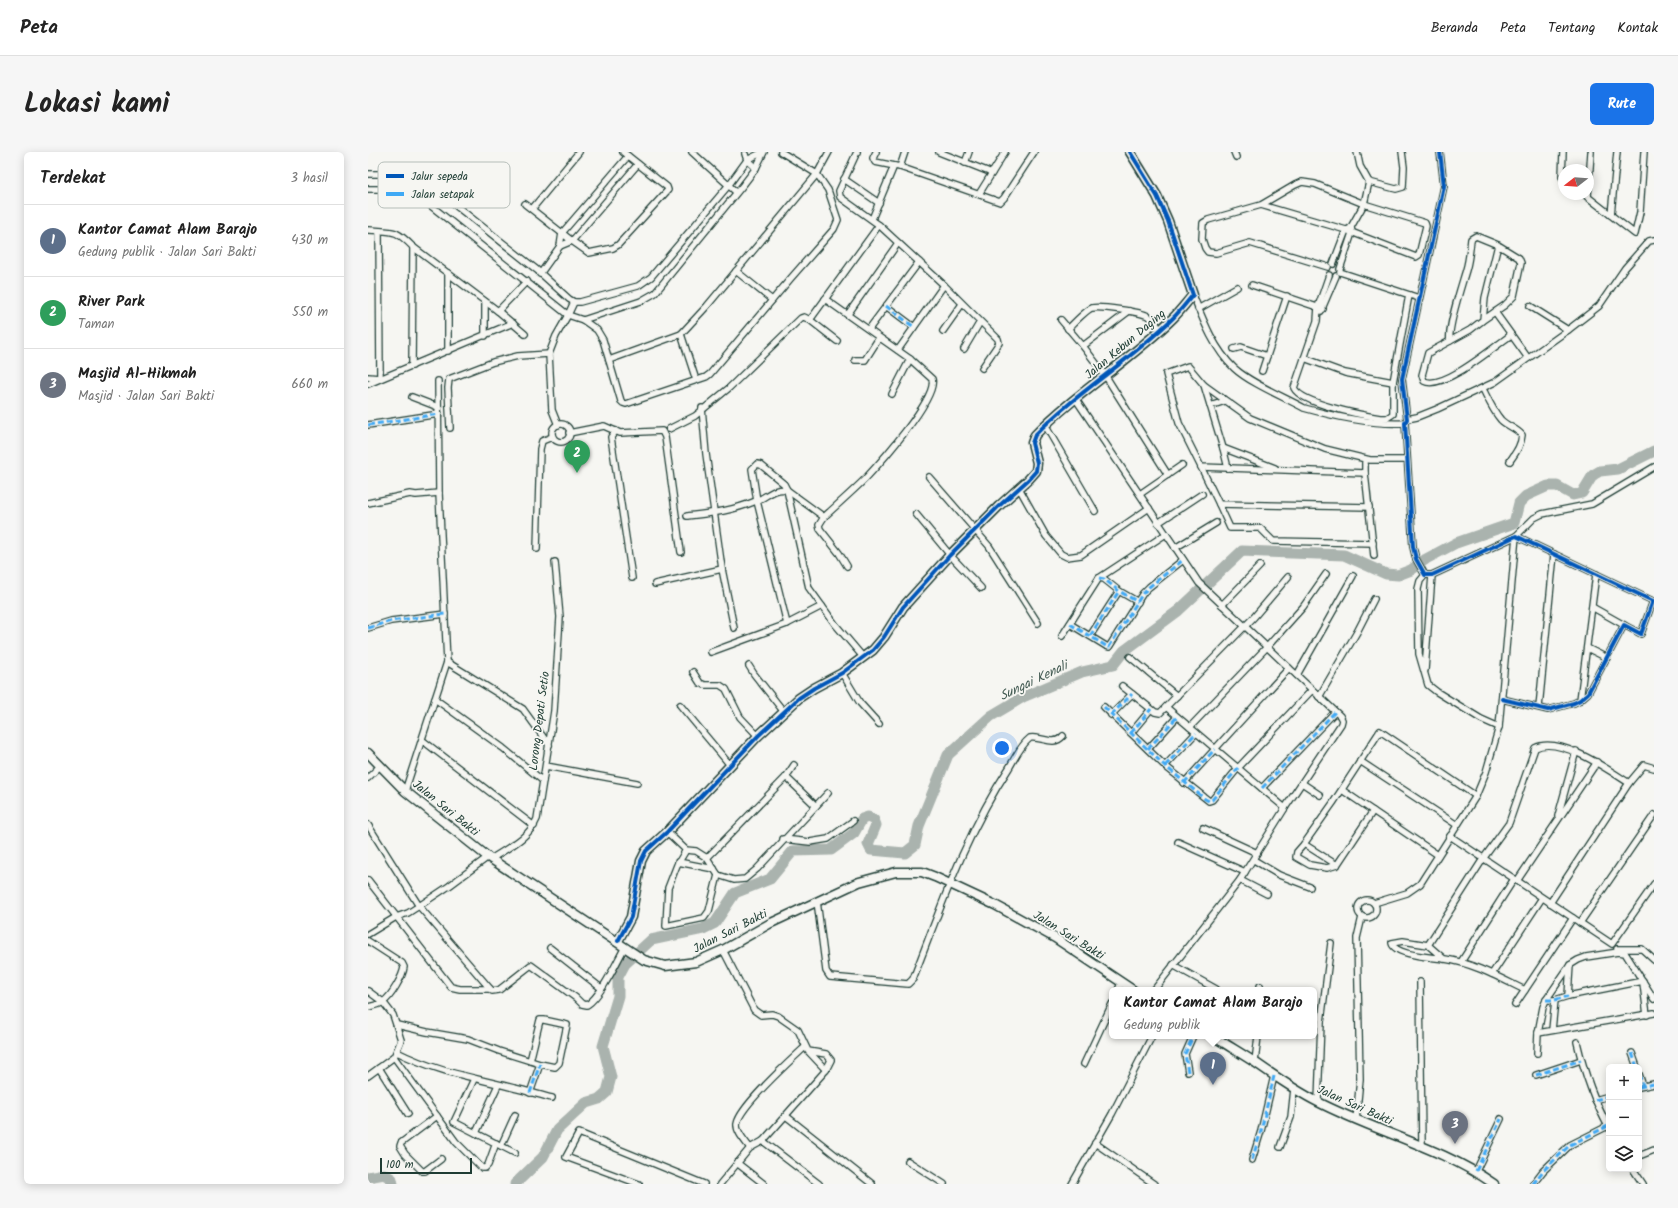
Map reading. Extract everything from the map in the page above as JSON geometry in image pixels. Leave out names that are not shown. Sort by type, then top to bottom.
[{"type":"main road","points":[[1130,152],[1157,196],[1168,221],[1193,295]]},
{"type":"main road","name":"Jalan Kebun Daging","points":[[1019,488],[1036,471],[1037,463],[1032,446],[1032,439],[1075,398],[1160,330],[1174,317],[1193,295]]},
{"type":"main road","points":[[618,941],[630,917],[641,861],[646,850],[667,832],[758,736],[799,698],[842,673],[873,650],[884,637],[903,607],[950,555],[1019,488]]},
{"type":"main road","name":"Jalan Sari Bakti","points":[[368,753],[405,791],[489,858],[618,941],[644,960],[665,966],[684,965],[696,962],[723,950],[769,924],[859,882],[896,872],[922,872],[995,906],[1054,938],[1120,987]]},
{"type":"main road","name":"Jalan Sari Bakti","points":[[1217,1039],[1255,1062],[1294,1089],[1318,1102],[1356,1120],[1422,1146],[1476,1171],[1494,1184]]},
{"type":"street","points":[[532,209],[579,152]]},
{"type":"street","points":[[692,152],[736,192]]},
{"type":"street","points":[[458,208],[540,274],[568,299],[574,302],[580,302],[638,286],[651,277],[728,186],[746,157],[764,152]]},
{"type":"street","points":[[583,320],[641,301],[655,293],[756,168],[764,152]]},
{"type":"street","points":[[435,208],[568,315],[583,320],[599,332],[621,401],[626,404],[710,374],[834,229],[838,220],[828,190],[817,174],[781,152]]},
{"type":"street","points":[[609,360],[681,334],[817,174],[829,152]]},
{"type":"street","points":[[857,152],[839,190],[840,197],[879,225],[944,285],[999,341],[982,368]]},
{"type":"street","points":[[876,152],[873,158],[875,162],[897,167],[1000,202],[1034,152]]},
{"type":"street","points":[[872,219],[905,152]]},
{"type":"street","points":[[939,152],[992,173]]},
{"type":"street","points":[[965,163],[969,152]]},
{"type":"street","points":[[979,194],[1005,152]]},
{"type":"street","points":[[1321,308],[1330,266],[1364,204],[1369,182],[1360,166],[1356,152]]},
{"type":"street","points":[[1369,182],[1396,189],[1403,187],[1404,167],[1402,152]]},
{"type":"street","points":[[1440,152],[1444,186],[1402,379],[1406,421],[1413,547],[1416,559],[1423,573],[1420,581],[1418,596],[1419,654],[1428,685],[1481,719],[1499,727]]},
{"type":"street","points":[[1563,152],[1563,164]]},
{"type":"street","points":[[1590,164],[1591,152]]},
{"type":"street","points":[[1611,215],[1617,152]]},
{"type":"street","points":[[1591,200],[1635,234],[1640,212],[1644,152]]},
{"type":"street","points":[[525,204],[532,209],[562,233],[572,241],[589,253],[616,247],[668,190],[667,187],[625,154],[562,233],[560,246],[540,274]]},
{"type":"street","points":[[746,157],[756,168]]},
{"type":"street","points":[[560,246],[572,241],[638,164]]},
{"type":"street","points":[[844,179],[879,203]]},
{"type":"street","points":[[1261,205],[1350,230],[1416,256],[1419,255],[1426,226],[1425,223],[1364,204],[1315,184],[1302,182],[1261,205],[1203,223],[1202,239],[1208,252],[1216,253],[1246,244],[1254,244],[1330,266],[1337,265],[1339,272]]},
{"type":"street","points":[[368,189],[378,189]]},
{"type":"street","points":[[810,320],[879,225]]},
{"type":"street","points":[[368,230],[396,232],[413,247],[498,311],[525,334]]},
{"type":"street","points":[[1350,230],[1339,272],[1318,314],[1294,390],[1310,400],[1328,407],[1380,418],[1391,417],[1393,414],[1393,382],[1409,295]]},
{"type":"street","points":[[379,231],[380,378]]},
{"type":"street","points":[[1450,341],[1449,333],[1466,270],[1471,239],[1476,236],[1498,245],[1519,258],[1520,263],[1514,296],[1470,330],[1450,341],[1428,353],[1422,375],[1424,381],[1426,383],[1436,382],[1452,376],[1471,365],[1511,335]]},
{"type":"street","points":[[1193,295],[1206,326],[1234,368],[1256,382],[1304,408],[1358,420],[1390,424],[1417,417],[1483,389],[1495,382],[1600,306],[1625,268],[1649,241],[1654,240]]},
{"type":"street","points":[[848,314],[898,243]]},
{"type":"street","points":[[1483,320],[1485,298],[1498,245]]},
{"type":"street","points":[[412,366],[413,247]]},
{"type":"street","points":[[869,329],[919,262]]},
{"type":"street","points":[[736,271],[772,300]]},
{"type":"street","points":[[1329,274],[1339,272],[1419,298]]},
{"type":"street","points":[[448,273],[448,351]]},
{"type":"street","points":[[498,311],[527,281]]},
{"type":"street","points":[[898,350],[944,285]]},
{"type":"street","points":[[1252,285],[1321,308]]},
{"type":"street","points":[[1198,308],[1237,287]]},
{"type":"street","points":[[1262,371],[1287,296]]},
{"type":"street","points":[[825,299],[898,350],[932,379],[933,386],[916,417],[870,474],[824,517],[819,525],[820,529],[839,553],[847,566]]},
{"type":"street","points":[[484,336],[485,302]]},
{"type":"street","points":[[558,424],[552,410],[549,354],[556,336],[574,302]]},
{"type":"street","points":[[943,331],[962,304]]},
{"type":"street","points":[[886,306],[914,327]]},
{"type":"street","points":[[1530,306],[1568,330]]},
{"type":"street","points":[[1068,329],[1092,308],[1129,311],[1150,316],[1160,330]]},
{"type":"street","points":[[1083,346],[1129,311]]},
{"type":"street","points":[[1495,312],[1528,358]]},
{"type":"street","points":[[669,429],[695,416],[702,408],[729,388],[801,318],[804,317],[810,320],[837,341]]},
{"type":"street","points":[[1060,320],[1083,346],[1105,375],[1168,475]]},
{"type":"street","points":[[964,349],[980,322]]},
{"type":"street","points":[[368,384],[513,324]]},
{"type":"street","points":[[681,334],[696,380]]},
{"type":"street","points":[[855,360],[865,360],[880,338]]},
{"type":"street","points":[[1234,349],[1241,346],[1267,356]]},
{"type":"street","points":[[450,428],[449,379],[493,362],[518,356],[549,354]]},
{"type":"street","points":[[1304,358],[1345,374],[1393,382]]},
{"type":"street","points":[[892,394],[910,360]]},
{"type":"street","points":[[1373,543],[1273,540],[1260,528],[1230,528],[1179,424],[1166,374],[1188,366],[1204,385],[1250,418],[1325,449],[1365,459],[1407,460]]},
{"type":"street","points":[[368,377],[380,378]]},
{"type":"street","points":[[405,791],[447,662],[439,493],[438,381]]},
{"type":"street","points":[[1204,385],[1228,468]]},
{"type":"street","points":[[1483,389],[1494,412],[1501,420],[1518,430],[1522,435],[1520,446],[1510,461]]},
{"type":"street","points":[[412,397],[438,407]]},
{"type":"street","points":[[1075,398],[1158,523],[1200,583],[1244,627],[1340,716],[1342,720],[1341,724],[1285,808],[1254,860],[1244,872],[1240,880],[1155,987]]},
{"type":"street","points":[[1210,406],[1225,401]]},
{"type":"street","points":[[702,408],[706,454],[722,569],[734,628]]},
{"type":"street","points":[[368,425],[439,414]]},
{"type":"street","points":[[558,424],[567,426],[569,432],[570,436],[563,442],[554,440],[552,436],[553,428],[558,424]]},
{"type":"street","points":[[1045,425],[1095,511]]},
{"type":"street","points":[[569,432],[604,426],[620,433],[662,431],[665,437],[681,552]]},
{"type":"street","points":[[616,431],[611,437],[632,578]]},
{"type":"street","points":[[537,549],[540,449],[542,441],[552,436]]},
{"type":"street","points":[[1222,448],[1281,470]]},
{"type":"street","points":[[1365,459],[1365,473],[1374,556]]},
{"type":"street","points":[[787,624],[757,501],[752,469],[757,464],[761,465],[784,484],[787,490],[809,588],[835,624],[863,657]]},
{"type":"street","points":[[1140,494],[1182,465]]},
{"type":"street","points":[[1423,573],[1432,575],[1516,536],[1534,518],[1542,514],[1592,504],[1654,467]]},
{"type":"street","points":[[1201,468],[1365,473]]},
{"type":"street","points":[[928,477],[989,546],[1038,623]]},
{"type":"street","points":[[1019,488],[1046,536],[1061,554],[1067,557],[1081,555],[1149,508]]},
{"type":"street","points":[[687,516],[727,511],[757,501],[774,490],[782,489],[787,490],[824,517]]},
{"type":"street","points":[[368,503],[410,494],[416,495],[439,493]]},
{"type":"street","points":[[1158,523],[1202,494]]},
{"type":"street","points":[[1219,504],[1369,507]]},
{"type":"street","points":[[916,514],[950,555],[981,588]]},
{"type":"street","points":[[1175,548],[1216,523]]},
{"type":"street","points":[[1062,636],[1099,578],[1166,534]]},
{"type":"street","points":[[1516,536],[1654,602],[1641,634],[1592,607]]},
{"type":"street","points":[[1356,1120],[1360,1079],[1357,938],[1362,918],[1358,911],[1360,904],[1367,900],[1374,903],[1407,893],[1420,884],[1476,796],[1486,772],[1499,727],[1516,536]]},
{"type":"street","points":[[1539,708],[1554,554]]},
{"type":"street","points":[[1070,624],[1106,646],[1111,645],[1149,587],[1183,560]]},
{"type":"street","name":"Lorong Depati Setio","points":[[534,826],[537,819],[554,711],[560,617],[555,562]]},
{"type":"street","points":[[1222,605],[1260,566]]},
{"type":"street","points":[[654,584],[722,569]]},
{"type":"street","points":[[1190,727],[1267,647],[1303,607],[1326,574]]},
{"type":"street","points":[[1580,700],[1596,574]]},
{"type":"street","points":[[1425,672],[1432,575]]},
{"type":"street","points":[[1297,676],[1353,576]]},
{"type":"street","points":[[1122,686],[1157,713],[1166,707],[1244,627],[1288,577]]},
{"type":"street","points":[[1099,578],[1104,579],[1119,591],[1138,602]]},
{"type":"street","points":[[1090,636],[1119,591]]},
{"type":"street","points":[[1319,697],[1357,632],[1374,599]]},
{"type":"street","points":[[711,652],[787,624],[822,606]]},
{"type":"street","points":[[368,628],[391,621],[445,614]]},
{"type":"street","points":[[1502,699],[1548,710],[1580,700],[1588,693],[1624,625]]},
{"type":"street","points":[[1587,648],[1607,658]]},
{"type":"street","points":[[1130,657],[1177,696]]},
{"type":"street","points":[[447,662],[523,709],[549,745]]},
{"type":"street","points":[[749,666],[784,712]]},
{"type":"street","points":[[1184,783],[1289,668]]},
{"type":"street","points":[[693,672],[700,683],[705,685],[720,685],[726,689],[740,717],[758,736]]},
{"type":"street","points":[[842,673],[860,703],[879,724]]},
{"type":"street","points":[[1104,708],[1184,783],[1209,801],[1212,800],[1238,768],[1312,690]]},
{"type":"street","points":[[1111,715],[1132,694]]},
{"type":"street","points":[[435,699],[503,748],[543,781]]},
{"type":"street","points":[[680,704],[730,765]]},
{"type":"street","points":[[1166,707],[1285,808]]},
{"type":"street","points":[[1131,733],[1151,709]]},
{"type":"street","points":[[1262,788],[1335,712]]},
{"type":"street","points":[[1148,749],[1177,717]]},
{"type":"street","points":[[1372,811],[1337,865],[1327,868],[1310,865],[1296,857],[1297,852],[1342,790],[1380,731],[1476,796]]},
{"type":"street","points":[[1165,766],[1196,733]]},
{"type":"street","points":[[817,901],[827,975],[833,978],[905,985],[908,984],[913,979],[949,884],[975,826],[995,788],[1030,738],[1054,742],[1059,740],[1062,736]]},
{"type":"street","points":[[368,934],[396,917],[408,913],[419,906],[521,838],[534,826],[422,740]]},
{"type":"street","points":[[1428,944],[1483,859],[1509,823],[1535,748],[1550,746],[1576,751],[1597,762],[1629,783]]},
{"type":"street","points":[[1556,822],[1576,751]]},
{"type":"street","points":[[1360,761],[1457,826]]},
{"type":"street","points":[[1461,962],[1515,880],[1597,762]]},
{"type":"street","points":[[707,858],[786,777],[794,765]]},
{"type":"street","points":[[1550,903],[1629,783],[1644,765],[1654,768]]},
{"type":"street","points":[[368,778],[380,766]]},
{"type":"street","points":[[546,766],[636,783]]},
{"type":"street","points":[[786,777],[816,806]]},
{"type":"street","points":[[1302,783],[1320,795]]},
{"type":"street","points":[[1342,790],[1438,855]]},
{"type":"street","points":[[667,832],[686,850],[696,851],[707,858],[718,875],[734,880],[745,879],[757,869],[828,794]]},
{"type":"street","points":[[1580,923],[1654,815]]},
{"type":"street","points":[[783,840],[810,842],[828,840],[853,821]]},
{"type":"street","points":[[368,825],[419,906],[490,989]]},
{"type":"street","points":[[1203,828],[1257,853]]},
{"type":"street","points":[[1450,836],[1612,944],[1654,884]]},
{"type":"street","points":[[1178,842],[1244,872]]},
{"type":"street","points":[[1304,844],[1337,865]]},
{"type":"street","points":[[686,850],[678,862],[668,888],[666,926],[704,918],[709,911],[718,875]]},
{"type":"street","points":[[1254,860],[1279,875],[1310,887]]},
{"type":"street","points":[[678,862],[714,869]]},
{"type":"street","points":[[368,880],[451,987],[460,989],[490,989],[496,991],[530,964],[582,1004],[587,1005],[591,1002],[628,949]]},
{"type":"street","points":[[1240,880],[1267,894]]},
{"type":"street","points":[[1492,974],[1542,898]]},
{"type":"street","points":[[1362,918],[1370,918],[1376,914],[1376,906],[1374,903]]},
{"type":"street","points":[[1515,1005],[1573,918]]},
{"type":"street","points":[[368,941],[402,964],[404,967],[404,972],[394,990],[383,1002],[368,1007]]},
{"type":"street","points":[[1444,959],[1428,944],[1404,941],[1393,943],[1391,945],[1395,949],[1417,956],[1461,962],[1492,974],[1525,990]]},
{"type":"street","points":[[1318,1102],[1321,1022],[1331,943]]},
{"type":"street","points":[[550,948],[601,988]]},
{"type":"street","points":[[1610,953],[1620,949],[1642,949],[1654,960]]},
{"type":"street","points":[[723,950],[754,1010],[761,1015],[772,1014],[778,1016],[798,1030],[807,1049],[826,1070]]},
{"type":"street","points":[[1537,1053],[1538,1033],[1543,1007],[1546,1000],[1570,965],[1578,960],[1610,953],[1625,953],[1654,999]]},
{"type":"street","points":[[1173,965],[1212,987]]},
{"type":"street","points":[[1568,996],[1570,965]]},
{"type":"street","points":[[1546,1000],[1554,1000],[1642,981]]},
{"type":"street","points":[[1642,981],[1647,1015]]},
{"type":"street","points":[[1420,982],[1422,1146]]},
{"type":"street","points":[[368,991],[383,1002],[393,1015],[401,1040],[396,1054],[368,1076]]},
{"type":"street","points":[[1552,1030],[1554,1000]]},
{"type":"street","points":[[1084,1064],[1109,1010]]},
{"type":"street","points":[[1538,1033],[1654,1013]]},
{"type":"street","points":[[397,1025],[468,1039],[530,1061],[555,1067],[557,1065],[567,1025],[540,1020],[530,1061]]},
{"type":"street","points":[[1072,1184],[1150,1039]]},
{"type":"street","points":[[1188,1072],[1185,1054],[1192,1039]]},
{"type":"street","points":[[1255,1062],[1258,1039]]},
{"type":"street","points":[[1577,1042],[1581,1060],[1595,1100],[1606,1123]]},
{"type":"street","points":[[720,1184],[750,1148],[763,1141],[826,1070],[831,1060],[829,1056],[807,1049]]},
{"type":"street","points":[[750,1148],[740,1134],[737,1125],[740,1116],[759,1092],[807,1049]]},
{"type":"street","points":[[1632,1053],[1636,1064]]},
{"type":"street","points":[[396,1054],[474,1079],[552,1098]]},
{"type":"street","points":[[396,1054],[456,1142],[482,1168],[485,1168],[488,1165],[515,1115]]},
{"type":"street","points":[[1536,1075],[1581,1060]]},
{"type":"street","points":[[530,1093],[540,1064]]},
{"type":"street","points":[[380,1068],[408,1114]]},
{"type":"street","points":[[1252,1160],[1261,1131],[1274,1076]]},
{"type":"street","points":[[474,1079],[454,1120],[455,1123],[515,1153]]},
{"type":"street","points":[[1642,1087],[1654,1084]]},
{"type":"street","points":[[476,1133],[498,1085]]},
{"type":"street","points":[[1280,1147],[1291,1117],[1294,1089]]},
{"type":"street","points":[[1595,1100],[1606,1097]]},
{"type":"street","points":[[437,1116],[401,1143],[400,1146],[405,1154],[422,1171],[425,1171],[441,1159]]},
{"type":"street","points":[[786,1116],[872,1184]]},
{"type":"street","points":[[1476,1171],[1501,1119]]},
{"type":"street","points":[[1532,1184],[1570,1145],[1606,1128]]},
{"type":"street","points":[[639,1184],[566,1157],[579,1132],[694,1182],[704,1184]]},
{"type":"street","points":[[763,1141],[819,1184]]},
{"type":"street","points":[[1095,1143],[1154,1184]]},
{"type":"street","points":[[1642,1155],[1654,1150]]},
{"type":"street","points":[[908,1162],[944,1184]]},
{"type":"street","points":[[737,1163],[764,1184]]},
{"type":"street","points":[[1635,1172],[1643,1184]]},
{"type":"waterway","name":"Sungai Kenali","points":[[515,1184],[543,1157],[557,1130],[586,1103],[599,1099],[607,1092],[611,1077],[603,1046],[618,996],[618,977],[625,964],[651,940],[703,929],[715,923],[735,893],[770,879],[793,851],[831,850],[854,833],[862,819],[868,817],[874,820],[876,825],[868,844],[871,850],[905,853],[915,845],[919,826],[948,755],[991,716],[1023,697],[1082,672],[1113,665],[1124,651],[1178,611],[1242,551],[1344,555],[1386,574],[1398,575],[1411,570],[1426,559],[1456,543],[1514,523],[1519,503],[1526,496],[1548,486],[1557,486],[1573,495],[1582,493],[1593,475],[1600,471],[1618,469],[1654,451]]},
{"type":"waterway","name":"Sungai Kenali","points":[[368,1177],[384,1174],[392,1179],[393,1184]]},
{"type":"marked path","points":[[886,306],[914,327]]},
{"type":"marked path","points":[[368,425],[439,414]]},
{"type":"marked path","points":[[1070,624],[1109,647],[1143,593],[1183,560]]},
{"type":"marked path","points":[[1099,578],[1104,579],[1119,591],[1138,602]]},
{"type":"marked path","points":[[1090,636],[1119,591]]},
{"type":"marked path","points":[[368,628],[391,621],[445,614]]},
{"type":"marked path","points":[[1111,715],[1132,694]]},
{"type":"marked path","points":[[1104,707],[1165,766],[1209,801],[1212,800],[1238,768]]},
{"type":"marked path","points":[[1131,733],[1151,709]]},
{"type":"marked path","points":[[1262,788],[1335,712]]},
{"type":"marked path","points":[[1148,749],[1177,717]]},
{"type":"marked path","points":[[1165,766],[1196,733]]},
{"type":"marked path","points":[[1184,783],[1215,749]]},
{"type":"marked path","points":[[1546,1000],[1555,1000],[1568,996]]},
{"type":"marked path","points":[[1188,1072],[1185,1054],[1192,1039]]},
{"type":"marked path","points":[[1632,1053],[1636,1064]]},
{"type":"marked path","points":[[1536,1075],[1581,1060]]},
{"type":"marked path","points":[[530,1093],[540,1064]]},
{"type":"marked path","points":[[1252,1160],[1261,1131],[1274,1076]]},
{"type":"marked path","points":[[1642,1086],[1654,1084]]},
{"type":"marked path","points":[[1595,1100],[1606,1097]]},
{"type":"marked path","points":[[1476,1171],[1501,1119]]},
{"type":"marked path","points":[[1533,1184],[1543,1171],[1570,1145],[1606,1127]]},
{"type":"cycle path","points":[[618,941],[631,917],[641,861],[646,851],[667,832],[758,736],[799,698],[842,673],[873,650],[884,637],[903,607],[950,555],[1036,471],[1037,463],[1032,443],[1035,435],[1051,419],[1156,334],[1176,315],[1193,295],[1168,221],[1157,196],[1130,152]]},
{"type":"cycle path","points":[[1440,152],[1444,186],[1402,379],[1407,419],[1405,423],[1413,547],[1416,559],[1425,575],[1432,575],[1516,536],[1653,601],[1641,634],[1624,625],[1588,693],[1580,700],[1548,710],[1502,699]]},
{"type":"place","name":"River Park","points":[[577,473]]},
{"type":"place","name":"Kantor Camat Alam Barajo","points":[[1213,1085]]},
{"type":"place","name":"Masjid Al-Hikmah","points":[[1455,1144]]}]
